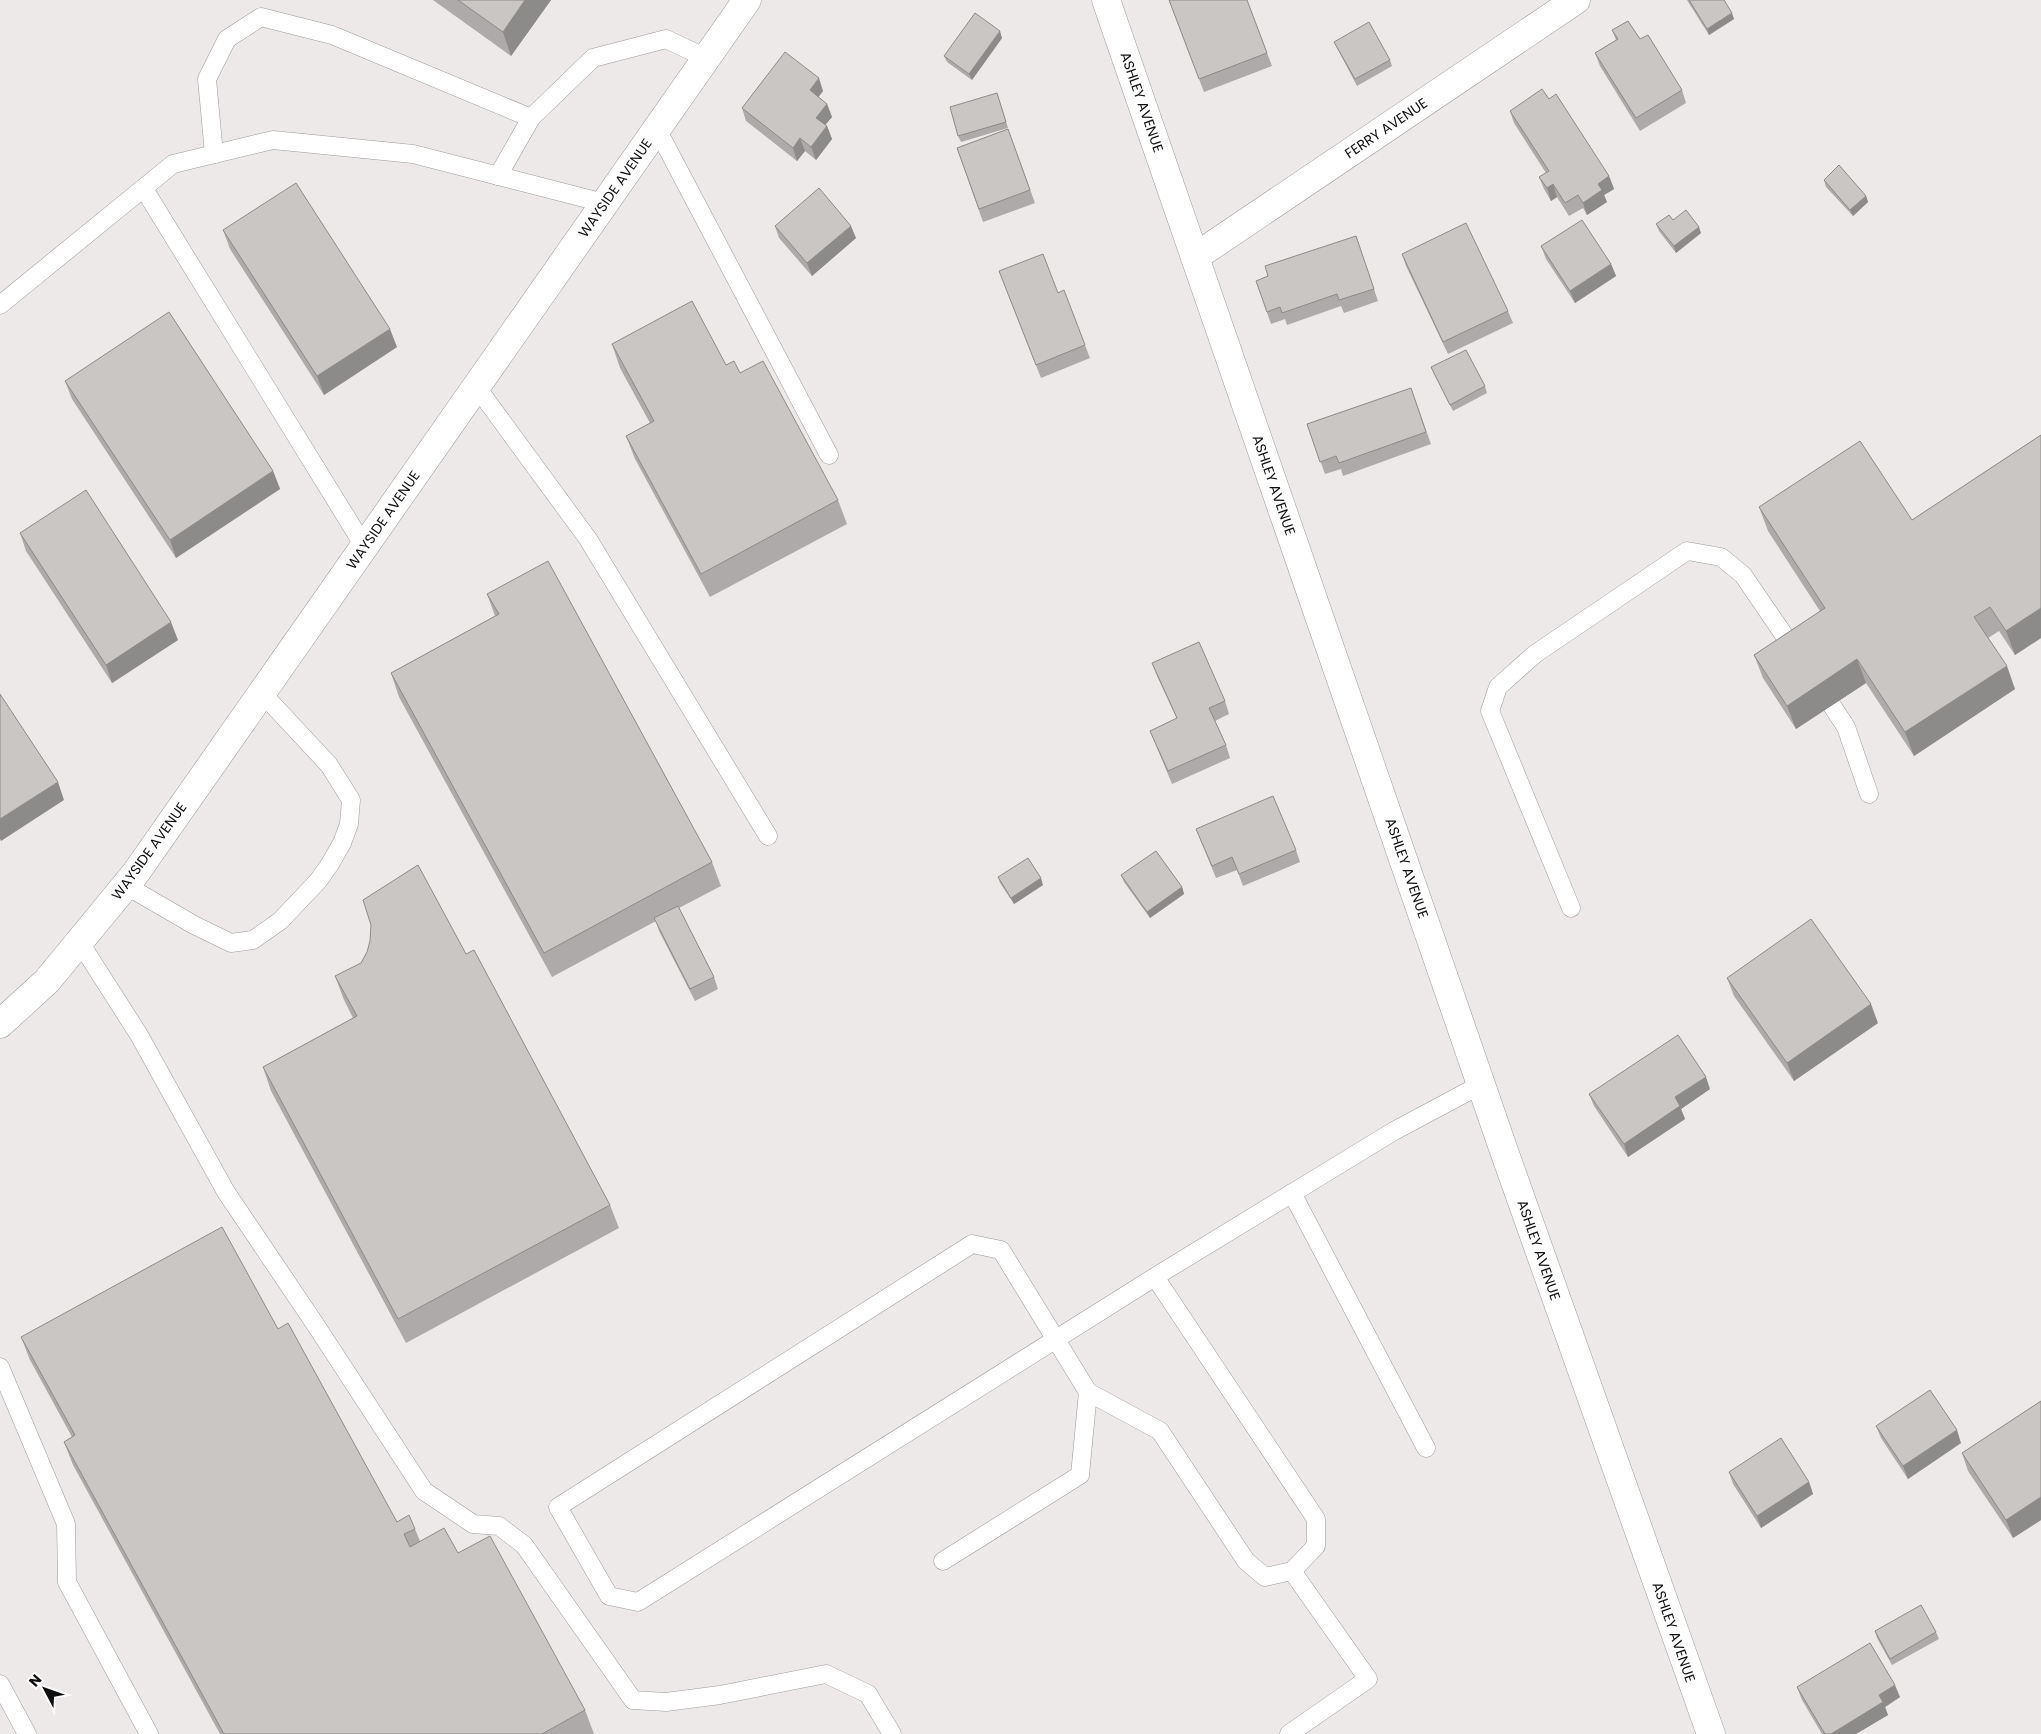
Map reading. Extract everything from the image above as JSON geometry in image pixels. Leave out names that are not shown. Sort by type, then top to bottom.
[{"type":"street","name":"WAYSIDE AVENUE","points":[[0,1024],[47,981],[126,885],[747,0]]},
{"type":"street","name":"ASHLEY AVENUE","points":[[1106,0],[1482,1084],[1711,1734]]},
{"type":"street","name":"FERRY AVENUE","points":[[1195,257],[1576,0]]},
{"type":"lane","points":[[214,154],[206,79],[227,39],[261,18],[332,35],[531,118]]},
{"type":"lane","points":[[498,176],[531,118],[593,58],[666,39],[706,58]]},
{"type":"lane","points":[[657,129],[829,455]]},
{"type":"lane","points":[[0,305],[173,164],[273,140],[412,154],[604,203]]},
{"type":"lane","points":[[144,189],[364,546]]},
{"type":"lane","points":[[476,386],[588,539],[768,836]]},
{"type":"lane","points":[[1571,908],[1490,711],[1498,687],[1536,654],[1687,552],[1720,557],[1743,576],[1846,727],[1869,794]]},
{"type":"lane","points":[[126,885],[194,925],[231,943],[253,940],[280,921],[318,881],[330,864],[342,843],[349,824],[352,800],[329,765],[261,692]]},
{"type":"lane","points":[[79,942],[138,1035],[226,1192],[424,1491],[473,1524],[498,1526],[524,1545],[633,1700],[666,1702],[720,1696],[826,1674],[868,1694],[892,1734]]},
{"type":"lane","points":[[1155,1277],[1316,1519],[1316,1546],[1292,1571],[1266,1577],[1246,1561],[1160,1431],[1088,1392],[1057,1339],[1001,1250],[972,1244],[558,1507],[609,1596],[638,1602],[1057,1339],[1155,1277],[1394,1131],[1482,1084]]},
{"type":"lane","points":[[1292,1193],[1426,1448]]},
{"type":"lane","points":[[0,1367],[66,1524],[68,1582],[149,1734]]},
{"type":"lane","points":[[943,1561],[1080,1475],[1088,1392]]},
{"type":"lane","points":[[1289,1734],[1368,1679],[1292,1571]]},
{"type":"lane","points":[[0,1684],[27,1734]]},
{"type":"building","points":[[458,0],[525,0],[503,32]]},
{"type":"building","points":[[1169,0],[1247,0],[1267,53],[1199,79]]},
{"type":"building","points":[[1689,0],[1724,0],[1732,13],[1707,29]]},
{"type":"building","points":[[975,13],[1000,31],[969,74],[944,56]]},
{"type":"building","points":[[1628,21],[1640,39],[1648,35],[1682,90],[1636,118],[1595,53],[1618,39],[1612,30]]},
{"type":"building","points":[[1369,22],[1390,60],[1355,79],[1334,42]]},
{"type":"building","points":[[785,52],[819,78],[810,90],[827,104],[816,118],[827,126],[811,147],[800,138],[793,148],[742,108]]},
{"type":"building","points":[[1542,89],[1549,99],[1556,94],[1609,176],[1598,184],[1602,190],[1583,203],[1578,195],[1565,203],[1553,184],[1547,188],[1539,177],[1549,171],[1510,111]]},
{"type":"building","points":[[997,93],[1006,122],[958,136],[950,107]]},
{"type":"building","points":[[1008,129],[1030,190],[979,209],[957,148]]},
{"type":"building","points":[[1839,165],[1866,196],[1850,210],[1824,180]]},
{"type":"building","points":[[296,183],[390,329],[317,376],[223,230]]},
{"type":"building","points":[[819,188],[851,226],[807,263],[775,226]]},
{"type":"building","points":[[1686,210],[1699,227],[1674,246],[1656,224],[1669,215],[1673,220]]},
{"type":"building","points":[[1582,220],[1611,264],[1570,291],[1541,246]]},
{"type":"building","points":[[1466,223],[1508,311],[1443,342],[1402,254]]},
{"type":"building","points":[[1356,236],[1374,289],[1339,300],[1337,294],[1282,313],[1280,307],[1267,312],[1256,281],[1268,276],[1265,266]]},
{"type":"building","points":[[1043,254],[1058,293],[1064,290],[1085,345],[1036,365],[999,271]]},
{"type":"building","points":[[692,301],[726,365],[734,361],[740,373],[763,361],[838,500],[701,574],[626,436],[654,421],[612,344]]},
{"type":"building","points":[[169,312],[273,471],[170,540],[65,381]]},
{"type":"building","points":[[1466,350],[1485,386],[1450,405],[1431,367]]},
{"type":"building","points":[[1411,388],[1426,432],[1339,463],[1336,456],[1320,462],[1307,424]]},
{"type":"building","points":[[2041,435],[2041,608],[2006,631],[1990,607],[1974,617],[2007,666],[1905,732],[1857,659],[1787,706],[1754,655],[1825,608],[1759,507],[1860,441],[1912,520]]},
{"type":"building","points":[[86,490],[171,622],[106,665],[20,533]]},
{"type":"building","points":[[548,561],[712,862],[544,953],[391,673],[499,614],[487,594]]},
{"type":"building","points":[[1199,642],[1225,701],[1209,708],[1226,745],[1168,771],[1150,731],[1177,718],[1152,663]]},
{"type":"building","points":[[0,694],[58,782],[0,819]]},
{"type":"building","points":[[1273,796],[1296,850],[1239,874],[1232,857],[1212,866],[1196,829]]},
{"type":"building","points":[[1156,851],[1182,887],[1147,912],[1121,875]]},
{"type":"building","points":[[1028,858],[1041,878],[1011,898],[998,877]]},
{"type":"building","points":[[418,865],[466,954],[474,950],[610,1205],[398,1319],[263,1067],[357,1016],[335,976],[361,963],[367,952],[371,925],[363,900]]},
{"type":"building","points":[[678,906],[714,977],[690,989],[654,918]]},
{"type":"building","points":[[1811,919],[1871,1004],[1787,1063],[1727,978]]},
{"type":"building","points":[[1678,1035],[1706,1077],[1675,1097],[1680,1106],[1624,1144],[1589,1094]]},
{"type":"building","points":[[222,1227],[278,1329],[288,1323],[397,1522],[409,1515],[415,1529],[404,1534],[410,1547],[444,1528],[458,1553],[490,1536],[585,1710],[542,1734],[224,1734],[64,1442],[75,1435],[21,1337]]},
{"type":"building","points":[[1930,1390],[1957,1430],[1903,1466],[1876,1426]]},
{"type":"building","points":[[2041,1401],[2041,1497],[2006,1520],[1962,1453]]},
{"type":"building","points":[[1781,1438],[1809,1482],[1757,1516],[1729,1472]]},
{"type":"building","points":[[1921,1605],[1936,1632],[1890,1659],[1875,1631]]},
{"type":"building","points":[[1870,1643],[1895,1685],[1879,1695],[1883,1702],[1831,1734],[1825,1734],[1797,1687]]}]
